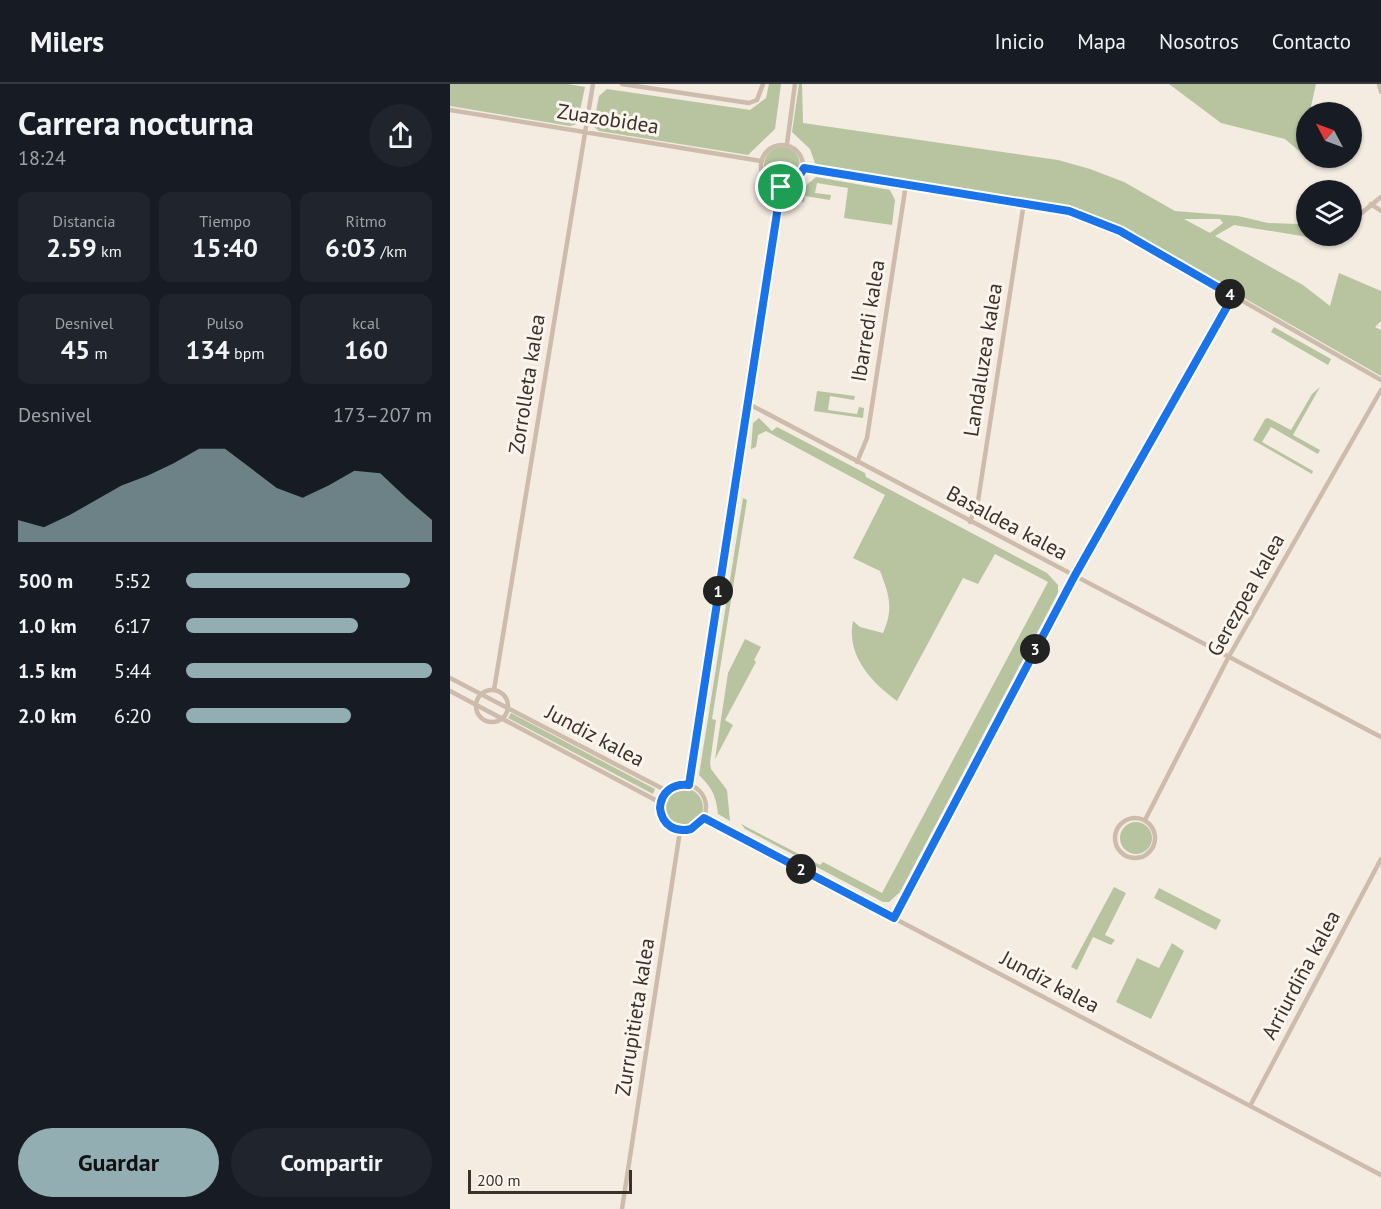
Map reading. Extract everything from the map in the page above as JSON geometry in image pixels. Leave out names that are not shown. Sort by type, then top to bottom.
[{"type":"street","name":"Zorrolleta kalea","points":[[494,690],[593,84]]},
{"type":"street","points":[[622,84],[749,103],[757,100],[764,84]]},
{"type":"street","points":[[787,144],[795,84]]},
{"type":"street","points":[[1379,84],[1381,92]]},
{"type":"street","name":"Zuazobidea","points":[[450,110],[761,161]]},
{"type":"street","points":[[787,144],[800,153],[804,168],[796,182],[781,187],[767,181],[762,171],[761,161],[768,150],[787,144]]},
{"type":"street","points":[[804,168],[1024,202],[1069,211],[1095,220],[1381,380]]},
{"type":"street","name":"Ibarredi kalea","points":[[857,462],[867,438],[906,184]]},
{"type":"street","points":[[689,785],[781,187]]},
{"type":"street","points":[[1362,213],[1381,196]]},
{"type":"street","name":"Landaluzea kalea","points":[[970,522],[978,501],[1024,202]]},
{"type":"street","points":[[1371,204],[1381,210]]},
{"type":"street","points":[[894,918],[1074,577],[1233,296]]},
{"type":"street","name":"Gerezpea kalea","points":[[1145,820],[1228,658],[1381,390]]},
{"type":"street","name":"Basaldea kalea","points":[[747,403],[1381,737]]},
{"type":"street","name":"Jundiz kalea","points":[[450,678],[667,791]]},
{"type":"street","points":[[476,704],[481,694],[494,690]]},
{"type":"street","name":"Jundiz kalea","points":[[494,690],[506,698],[508,709]]},
{"type":"street","name":"Jundiz kalea","points":[[450,691],[661,803]]},
{"type":"street","name":"Jundiz kalea","points":[[476,704],[478,715],[486,721],[496,722],[503,718]]},
{"type":"street","points":[[503,718],[508,709]]},
{"type":"street","points":[[677,785],[689,785],[698,789],[705,798],[707,808],[704,818],[696,827],[680,831],[666,823],[661,814],[661,803],[667,791],[677,785]]},
{"type":"street","name":"Jundiz kalea","points":[[704,818],[1381,1175]]},
{"type":"street","points":[[1130,818],[1145,820],[1155,831],[1154,846],[1144,856],[1130,857],[1118,848],[1116,834],[1119,827],[1130,818]]},
{"type":"street","name":"Zurrupitieta kalea","points":[[622,1209],[680,831]]},
{"type":"street","name":"Arriurdiña kalea","points":[[1250,1106],[1381,859]]},
{"type":"green space","points":[[450,84],[568,84],[585,87],[577,124],[570,126],[450,106]]},
{"type":"green space","points":[[769,84],[781,84],[775,129],[748,155],[599,131],[593,126],[599,96],[607,89],[750,110],[766,98]]},
{"type":"green space","points":[[799,84],[802,84],[803,123],[1058,160],[1124,182],[1175,211],[1238,216],[1268,223],[1296,224],[1296,235],[1234,225],[1215,236],[1303,285],[1330,306],[1339,273],[1381,291],[1381,321],[1375,327],[1381,330],[1381,376],[1123,229],[1104,221],[1046,204],[816,166],[810,149],[792,132]],"holes":[[[1184,219],[1220,219],[1223,223],[1210,233]]]},
{"type":"green space","points":[[1169,84],[1316,84],[1312,102],[1296,102],[1296,148],[1285,139],[1221,123]]},
{"type":"green space","points":[[782,147],[795,152],[800,165],[795,178],[782,183],[769,178],[764,165],[769,152]]},
{"type":"green space","points":[[816,177],[890,190],[895,200],[892,225],[844,218],[848,188],[817,183],[815,193],[831,195],[830,200],[805,196],[804,202],[789,200]]},
{"type":"green space","points":[[1274,327],[1331,359],[1328,365],[1271,332]]},
{"type":"green space","points":[[1320,387],[1293,435],[1320,450],[1318,454],[1271,427],[1262,442],[1313,471],[1312,474],[1253,440],[1265,419],[1268,418],[1291,430],[1312,394]]},
{"type":"green space","points":[[817,391],[855,396],[854,400],[830,396],[828,410],[857,414],[859,407],[864,408],[863,418],[814,411]]},
{"type":"green space","points":[[759,418],[772,431],[777,427],[1047,573],[1058,585],[1058,593],[900,892],[889,902],[883,902],[745,829],[741,824],[820,865],[823,862],[882,893],[1048,582],[995,554],[978,584],[963,578],[897,701],[878,685],[863,667],[853,645],[852,633],[853,621],[860,627],[883,633],[888,616],[888,594],[880,571],[853,558],[885,495],[766,431],[758,435],[756,447],[751,449],[753,423]]},
{"type":"green space","points":[[743,498],[747,500],[712,719],[716,720],[710,763],[711,769],[727,790],[730,821],[718,814],[713,792],[699,775]]},
{"type":"green space","points":[[745,639],[761,647],[754,660],[756,662],[725,720],[733,725],[715,759],[728,673]]},
{"type":"green space","points":[[511,713],[655,789],[653,794],[508,718]]},
{"type":"green space","points":[[683,788],[697,794],[703,808],[697,822],[683,828],[669,822],[663,808],[669,794]]},
{"type":"green space","points":[[1136,822],[1148,826],[1152,838],[1148,850],[1136,854],[1124,850],[1120,838],[1124,826]]},
{"type":"green space","points":[[1114,887],[1126,893],[1105,935],[1115,940],[1111,945],[1093,937],[1077,970],[1071,967]]},
{"type":"green space","points":[[1159,888],[1221,920],[1216,930],[1154,898]]},
{"type":"green space","points":[[1172,943],[1184,951],[1151,1019],[1116,1002],[1137,958],[1159,968]]},
{"type":"route","points":[[804,168],[1069,211],[1120,231],[1233,296],[1074,577],[894,918],[704,818],[696,827],[686,831],[675,829],[663,819],[660,808],[663,796],[672,787],[689,785],[781,187],[796,182],[804,168]]}]
